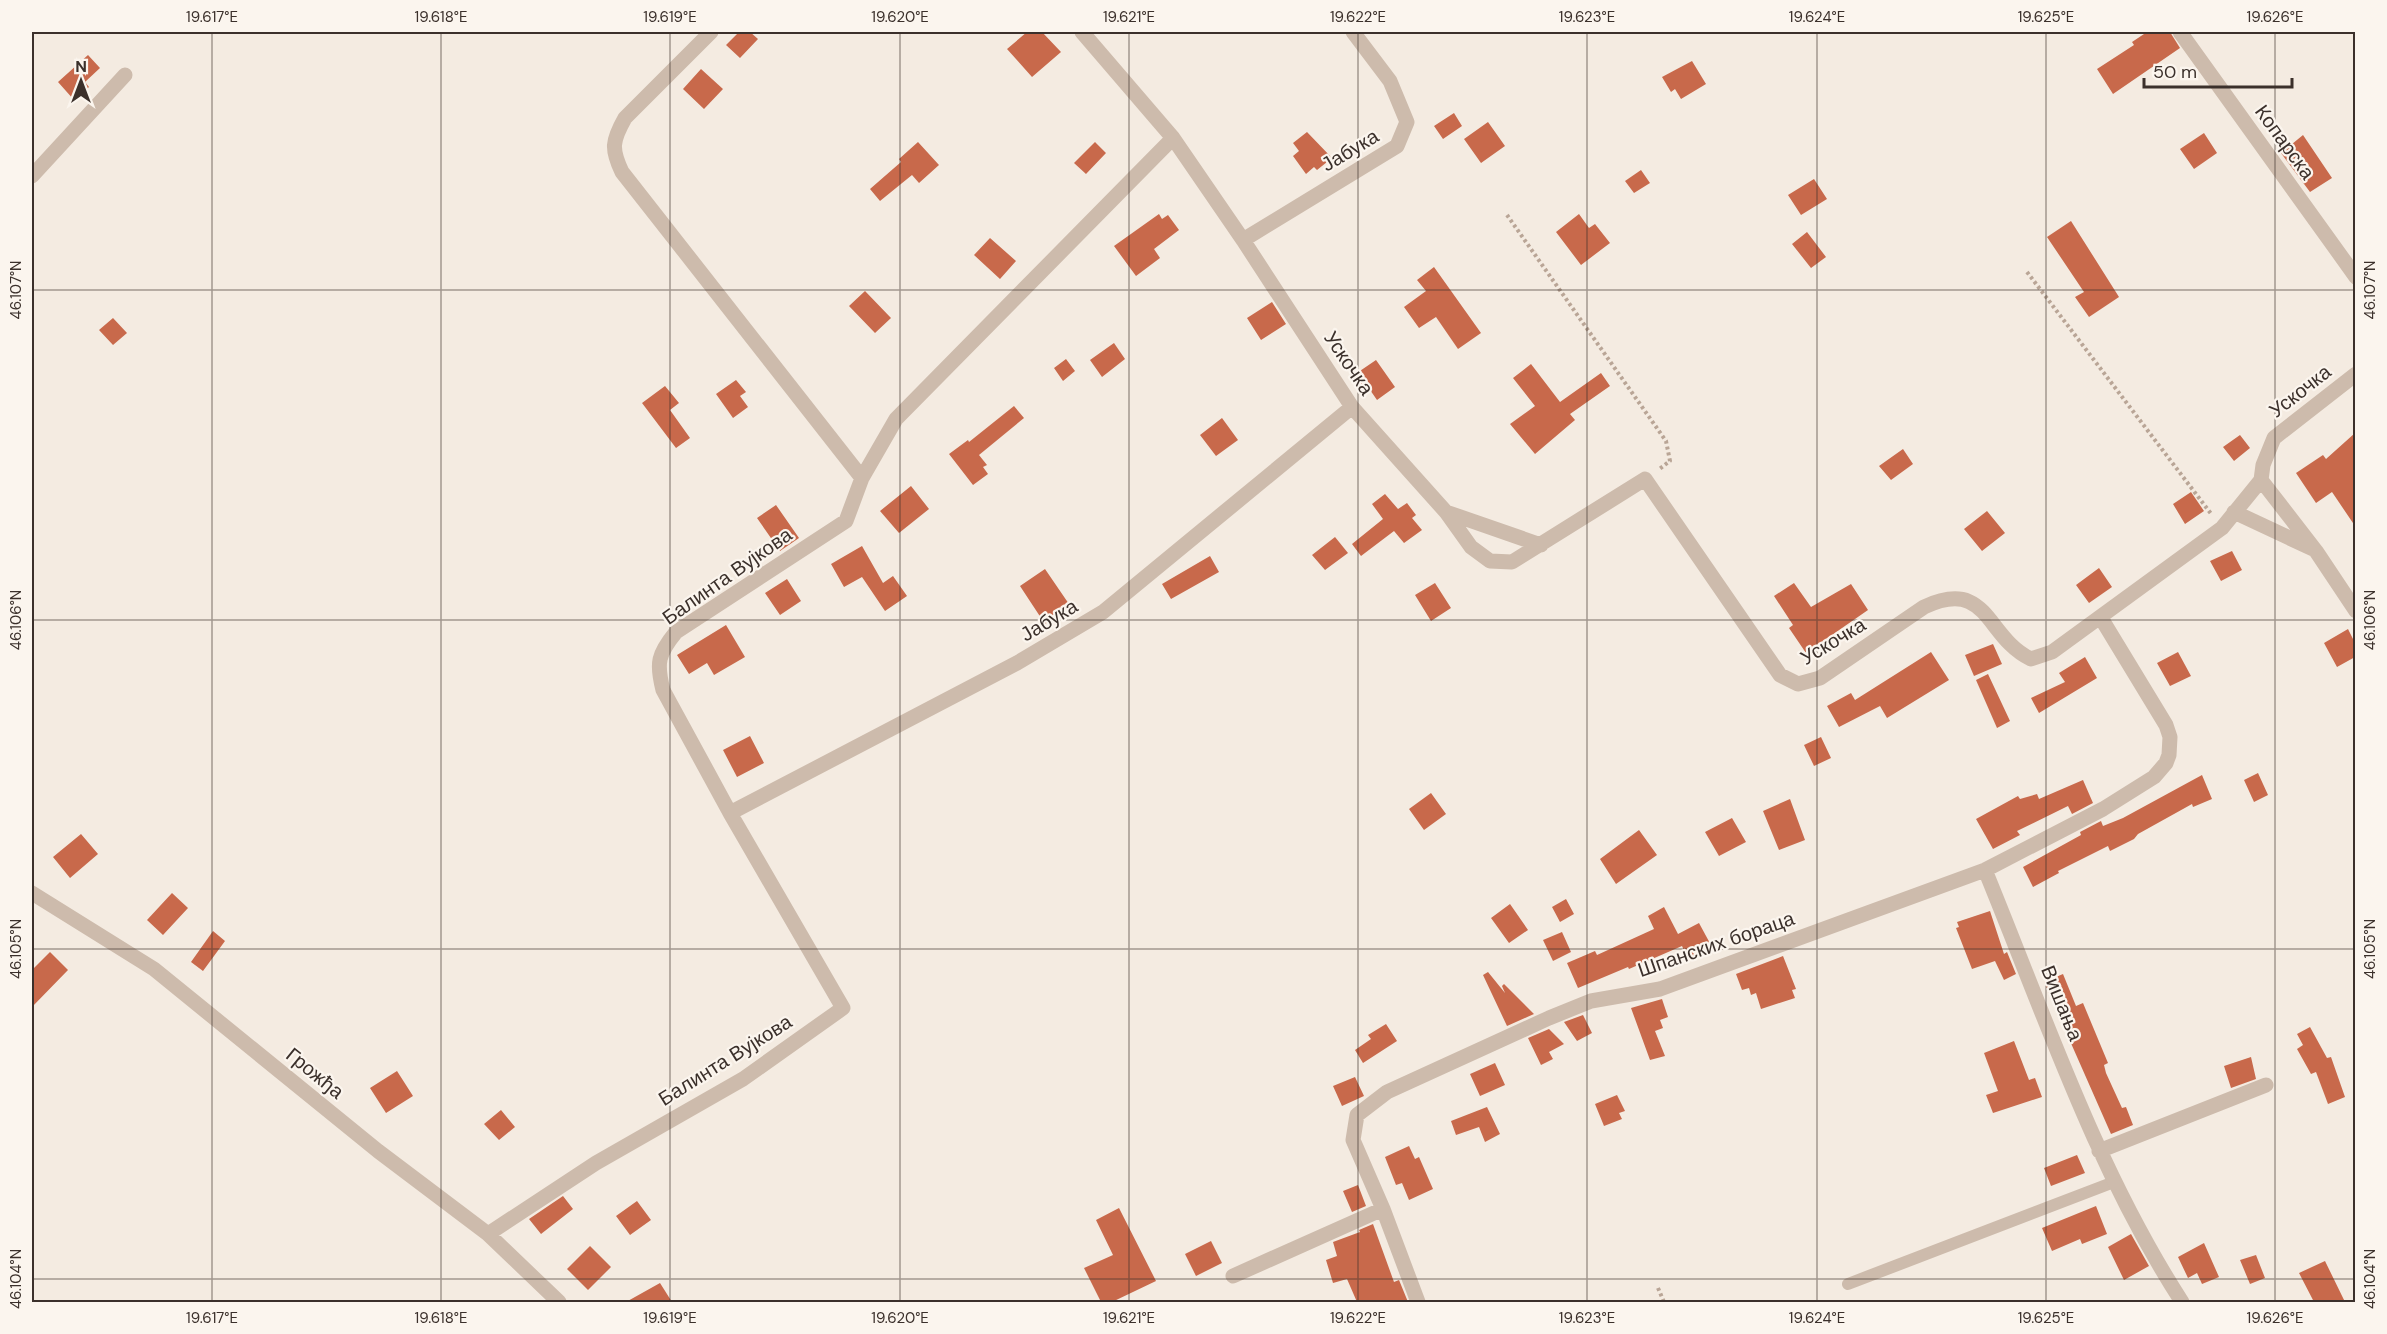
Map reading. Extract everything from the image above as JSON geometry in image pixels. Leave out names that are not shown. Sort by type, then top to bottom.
[{"type":"street","points":[[711,32],[625,118],[615,135],[614,154],[622,172],[862,478]]},
{"type":"street","name":"Ускочка","points":[[1082,32],[1173,138],[1352,407],[1446,512],[1471,547],[1490,561],[1512,562],[1645,479],[1780,675],[1798,684],[1820,678],[1924,607],[1943,598],[1959,598],[1975,603],[2018,653],[2031,659],[2052,652],[2222,528],[2261,480],[2263,465],[2274,438],[2355,374]]},
{"type":"street","name":"Јабука","points":[[1243,240],[1397,146],[1407,122],[1390,81],[1353,32]]},
{"type":"street","name":"Копарска","points":[[2180,32],[2355,277]]},
{"type":"street","points":[[32,176],[125,75]]},
{"type":"street","name":"Балинта Вујкова","points":[[488,1234],[596,1163],[743,1078],[843,1008],[730,813],[663,690],[657,669],[662,648],[676,632],[846,521],[862,478],[896,419],[1173,138]]},
{"type":"street","name":"Јабука","points":[[730,813],[1017,663],[1103,612],[1352,407]]},
{"type":"street","points":[[2261,480],[2316,551],[2355,611]]},
{"type":"street","points":[[1446,512],[1541,545]]},
{"type":"street","points":[[2234,512],[2316,551]]},
{"type":"street","name":"Шпанских бораца","points":[[1418,1302],[1383,1209],[1353,1140],[1357,1115],[1387,1092],[1591,1001],[1660,989],[1985,870],[2135,790],[2160,771],[2169,755],[2170,738],[2166,725],[2101,618]]},
{"type":"street","name":"Вишања","points":[[1985,870],[2099,1151],[2158,1265],[2182,1302]]},
{"type":"street","name":"Грожђа","points":[[32,892],[44,902],[154,969],[378,1151],[488,1234],[559,1302]]},
{"type":"street","points":[[2099,1151],[2266,1085]]},
{"type":"street","points":[[1233,1276],[1383,1209]]},
{"type":"lane","points":[[1848,1284],[2114,1182]]},
{"type":"path","points":[[1507,215],[1666,441],[1670,461],[1645,479]]},
{"type":"path","points":[[2027,272],[2222,528]]},
{"type":"path","points":[[1658,1288],[1664,1302]]},
{"type":"building","points":[[739,32],[750,32],[758,39],[740,58],[726,45]]},
{"type":"building","points":[[1027,32],[1042,32],[1061,52],[1032,77],[1007,49]]},
{"type":"building","points":[[2147,32],[2170,32],[2180,48],[2113,94],[2097,69],[2134,45],[2132,42]]},
{"type":"building","points":[[88,55],[100,68],[85,82],[89,87],[74,100],[58,82]]},
{"type":"building","points":[[1692,61],[1706,84],[1681,99],[1675,89],[1671,92],[1662,77]]},
{"type":"building","points":[[701,69],[723,89],[704,109],[683,89]]},
{"type":"building","points":[[1454,113],[1462,126],[1443,139],[1434,126]]},
{"type":"building","points":[[1488,122],[1505,146],[1481,163],[1464,139]]},
{"type":"building","points":[[1307,132],[1332,158],[1317,170],[1314,167],[1306,174],[1293,156],[1299,151],[1293,143]]},
{"type":"building","points":[[2204,133],[2217,153],[2194,169],[2180,149]]},
{"type":"building","points":[[2303,135],[2332,178],[2310,192],[2281,153]]},
{"type":"building","points":[[918,142],[939,165],[919,183],[912,175],[880,201],[870,189],[901,162],[899,159]]},
{"type":"building","points":[[1095,142],[1106,153],[1086,174],[1074,163]]},
{"type":"building","points":[[1641,170],[1650,183],[1634,193],[1625,181]]},
{"type":"building","points":[[1814,179],[1827,199],[1801,215],[1788,195]]},
{"type":"building","points":[[1159,214],[1162,219],[1168,215],[1179,230],[1154,249],[1160,258],[1136,276],[1114,246]]},
{"type":"building","points":[[1579,214],[1589,228],[1595,224],[1610,243],[1581,265],[1556,232]]},
{"type":"building","points":[[2071,221],[2119,297],[2089,317],[2075,297],[2084,292],[2047,237]]},
{"type":"building","points":[[1807,232],[1826,257],[1811,268],[1792,244]]},
{"type":"building","points":[[990,238],[1016,261],[1000,279],[974,255]]},
{"type":"building","points":[[1434,267],[1481,333],[1458,349],[1436,317],[1419,328],[1404,307],[1426,291],[1417,280]]},
{"type":"building","points":[[865,291],[891,318],[875,333],[849,306]]},
{"type":"building","points":[[1272,302],[1286,324],[1261,340],[1247,318]]},
{"type":"building","points":[[113,318],[127,333],[113,345],[99,330]]},
{"type":"building","points":[[1114,343],[1125,359],[1102,377],[1090,360]]},
{"type":"building","points":[[1066,359],[1075,371],[1063,381],[1054,368]]},
{"type":"building","points":[[1376,360],[1395,387],[1377,400],[1368,387],[1364,389],[1354,375]]},
{"type":"building","points":[[1531,364],[1560,402],[1601,373],[1610,386],[1570,414],[1575,420],[1535,454],[1510,424],[1535,406],[1513,378]]},
{"type":"building","points":[[736,380],[746,392],[740,396],[748,407],[733,418],[716,394]]},
{"type":"building","points":[[665,386],[679,403],[670,410],[690,438],[676,448],[642,403]]},
{"type":"building","points":[[1014,406],[1024,418],[979,455],[987,465],[983,467],[988,474],[973,485],[949,454],[968,440],[969,442]]},
{"type":"building","points":[[1222,418],[1238,440],[1216,456],[1200,435]]},
{"type":"building","points":[[2355,433],[2355,526],[2332,492],[2316,503],[2296,473],[2323,455],[2326,459]]},
{"type":"building","points":[[2240,435],[2250,448],[2234,461],[2223,447]]},
{"type":"building","points":[[1903,449],[1913,464],[1891,480],[1879,466]]},
{"type":"building","points":[[911,486],[929,509],[899,533],[880,511]]},
{"type":"building","points":[[2191,492],[2204,511],[2185,524],[2173,504]]},
{"type":"building","points":[[1385,494],[1398,509],[1407,503],[1416,515],[1412,518],[1422,530],[1404,543],[1394,531],[1361,556],[1352,544],[1383,519],[1372,504]]},
{"type":"building","points":[[776,505],[799,538],[780,551],[757,518]]},
{"type":"building","points":[[1987,511],[2005,533],[1982,551],[1964,529]]},
{"type":"building","points":[[1335,537],[1348,553],[1325,570],[1312,555]]},
{"type":"building","points":[[862,546],[883,583],[893,576],[907,596],[885,611],[862,577],[844,587],[831,564]]},
{"type":"building","points":[[2232,551],[2242,570],[2221,581],[2210,561]]},
{"type":"building","points":[[1210,556],[1219,572],[1171,599],[1162,584]]},
{"type":"building","points":[[2099,568],[2112,587],[2089,603],[2076,585]]},
{"type":"building","points":[[1045,569],[1071,607],[1045,624],[1020,586]]},
{"type":"building","points":[[787,579],[801,601],[780,615],[765,593]]},
{"type":"building","points":[[1435,583],[1451,608],[1431,621],[1415,595]]},
{"type":"building","points":[[1794,583],[1811,607],[1851,584],[1868,610],[1806,653],[1789,628],[1793,625],[1774,596]]},
{"type":"building","points":[[726,625],[745,657],[714,675],[707,663],[689,674],[677,655]]},
{"type":"building","points":[[2348,629],[2355,643],[2355,657],[2337,667],[2324,643]]},
{"type":"building","points":[[1993,644],[2002,664],[1974,676],[1965,655]]},
{"type":"building","points":[[1931,652],[1949,680],[1887,718],[1880,706],[1839,727],[1827,706],[1851,693],[1855,700]]},
{"type":"building","points":[[2178,652],[2191,676],[2170,686],[2157,663]]},
{"type":"building","points":[[2085,657],[2097,678],[2039,713],[2031,698],[2065,682],[2059,673]]},
{"type":"building","points":[[1988,674],[2010,721],[1997,728],[1976,680]]},
{"type":"building","points":[[750,736],[764,763],[737,777],[723,750]]},
{"type":"building","points":[[1821,737],[1831,758],[1814,766],[1804,745]]},
{"type":"building","points":[[2258,773],[2268,795],[2254,802],[2244,780]]},
{"type":"building","points":[[2202,775],[2212,799],[2193,807],[2192,804],[2138,834],[2134,839],[2110,851],[2108,846],[2058,871],[2059,873],[2033,887],[2023,867],[2081,835],[2080,832],[2101,821],[2103,826],[2123,818]]},
{"type":"building","points":[[2083,780],[2093,803],[2072,814],[2068,806],[2017,831],[2020,835],[1993,849],[1976,819],[2018,796],[2020,799],[2037,794],[2039,799]]},
{"type":"building","points":[[1431,793],[1446,814],[1424,830],[1409,809]]},
{"type":"building","points":[[1790,799],[1805,840],[1779,850],[1763,811]]},
{"type":"building","points":[[1732,818],[1746,842],[1719,856],[1705,832]]},
{"type":"building","points":[[1639,830],[1657,855],[1616,884],[1600,859]]},
{"type":"building","points":[[81,834],[98,854],[70,878],[53,857]]},
{"type":"building","points":[[172,893],[188,908],[163,935],[147,920]]},
{"type":"building","points":[[1566,899],[1574,914],[1560,922],[1552,907]]},
{"type":"building","points":[[1510,904],[1528,930],[1509,943],[1491,918]]},
{"type":"building","points":[[1664,907],[1678,934],[1699,923],[1712,947],[1688,959],[1682,946],[1578,988],[1567,963],[1595,951],[1597,955],[1654,929],[1648,916]]},
{"type":"building","points":[[1990,911],[2004,954],[2007,952],[2016,974],[2004,980],[1995,961],[1972,969],[1956,928],[1959,927],[1957,922]]},
{"type":"building","points":[[213,931],[225,941],[203,971],[191,962]]},
{"type":"building","points":[[1562,932],[1571,952],[1553,961],[1543,940]]},
{"type":"building","points":[[50,952],[68,970],[32,1007],[32,970]]},
{"type":"building","points":[[1783,956],[1796,989],[1792,990],[1795,998],[1761,1009],[1756,993],[1751,995],[1749,988],[1742,990],[1736,974]]},
{"type":"building","points":[[1488,972],[1505,993],[1502,986],[1504,984],[1534,1014],[1507,1026],[1483,975]]},
{"type":"building","points":[[2063,974],[2076,1006],[2083,1003],[2108,1063],[2104,1065],[2106,1073],[2122,1108],[2126,1107],[2133,1125],[2111,1134],[2044,982]]},
{"type":"building","points":[[1662,999],[1668,1017],[1660,1020],[1663,1028],[1655,1031],[1665,1056],[1650,1060],[1631,1008]]},
{"type":"building","points":[[1583,1015],[1592,1033],[1577,1041],[1564,1022]]},
{"type":"building","points":[[1386,1024],[1397,1041],[1363,1063],[1355,1050],[1371,1039],[1368,1035]]},
{"type":"building","points":[[2310,1027],[2327,1058],[2331,1057],[2345,1097],[2328,1104],[2316,1072],[2311,1074],[2297,1049],[2303,1045],[2297,1034]]},
{"type":"building","points":[[1549,1029],[1564,1044],[1549,1052],[1553,1059],[1541,1065],[1528,1038]]},
{"type":"building","points":[[2014,1041],[2029,1080],[2035,1078],[2042,1097],[1993,1113],[1986,1095],[1998,1091],[1984,1053]]},
{"type":"building","points":[[2251,1057],[2256,1079],[2231,1088],[2224,1066]]},
{"type":"building","points":[[1495,1063],[1505,1085],[1480,1096],[1470,1074]]},
{"type":"building","points":[[397,1071],[413,1096],[386,1113],[370,1088]]},
{"type":"building","points":[[1355,1077],[1364,1096],[1342,1106],[1333,1086]]},
{"type":"building","points":[[1617,1095],[1625,1111],[1619,1113],[1622,1119],[1604,1126],[1595,1104]]},
{"type":"building","points":[[1487,1107],[1500,1134],[1485,1142],[1479,1127],[1456,1135],[1451,1121]]},
{"type":"building","points":[[501,1110],[515,1127],[499,1140],[484,1124]]},
{"type":"building","points":[[1409,1146],[1415,1159],[1419,1157],[1433,1189],[1409,1200],[1402,1183],[1396,1185],[1385,1157]]},
{"type":"building","points":[[2077,1155],[2085,1173],[2051,1186],[2044,1168]]},
{"type":"building","points":[[1358,1185],[1366,1206],[1352,1212],[1343,1191]]},
{"type":"building","points":[[563,1196],[573,1209],[541,1234],[529,1219]]},
{"type":"building","points":[[637,1201],[651,1220],[630,1235],[616,1216]]},
{"type":"building","points":[[2096,1206],[2107,1234],[2082,1244],[2080,1239],[2052,1251],[2042,1228]]},
{"type":"building","points":[[1119,1208],[1156,1281],[1112,1302],[1101,1302],[1084,1268],[1113,1255],[1096,1220]]},
{"type":"building","points":[[1373,1224],[1394,1282],[1399,1280],[1408,1302],[1357,1302],[1347,1279],[1333,1283],[1326,1260],[1337,1256],[1333,1242],[1360,1232],[1359,1230]]},
{"type":"building","points":[[2131,1234],[2149,1266],[2124,1280],[2108,1247]]},
{"type":"building","points":[[1211,1241],[1222,1263],[1196,1276],[1185,1254]]},
{"type":"building","points":[[2204,1243],[2219,1277],[2202,1284],[2197,1273],[2188,1278],[2178,1257]]},
{"type":"building","points":[[590,1246],[611,1267],[588,1290],[567,1269]]},
{"type":"building","points":[[2256,1255],[2265,1278],[2250,1284],[2240,1260]]},
{"type":"building","points":[[2325,1261],[2345,1302],[2314,1302],[2299,1273]]},
{"type":"building","points":[[660,1283],[672,1302],[626,1302]]}]
